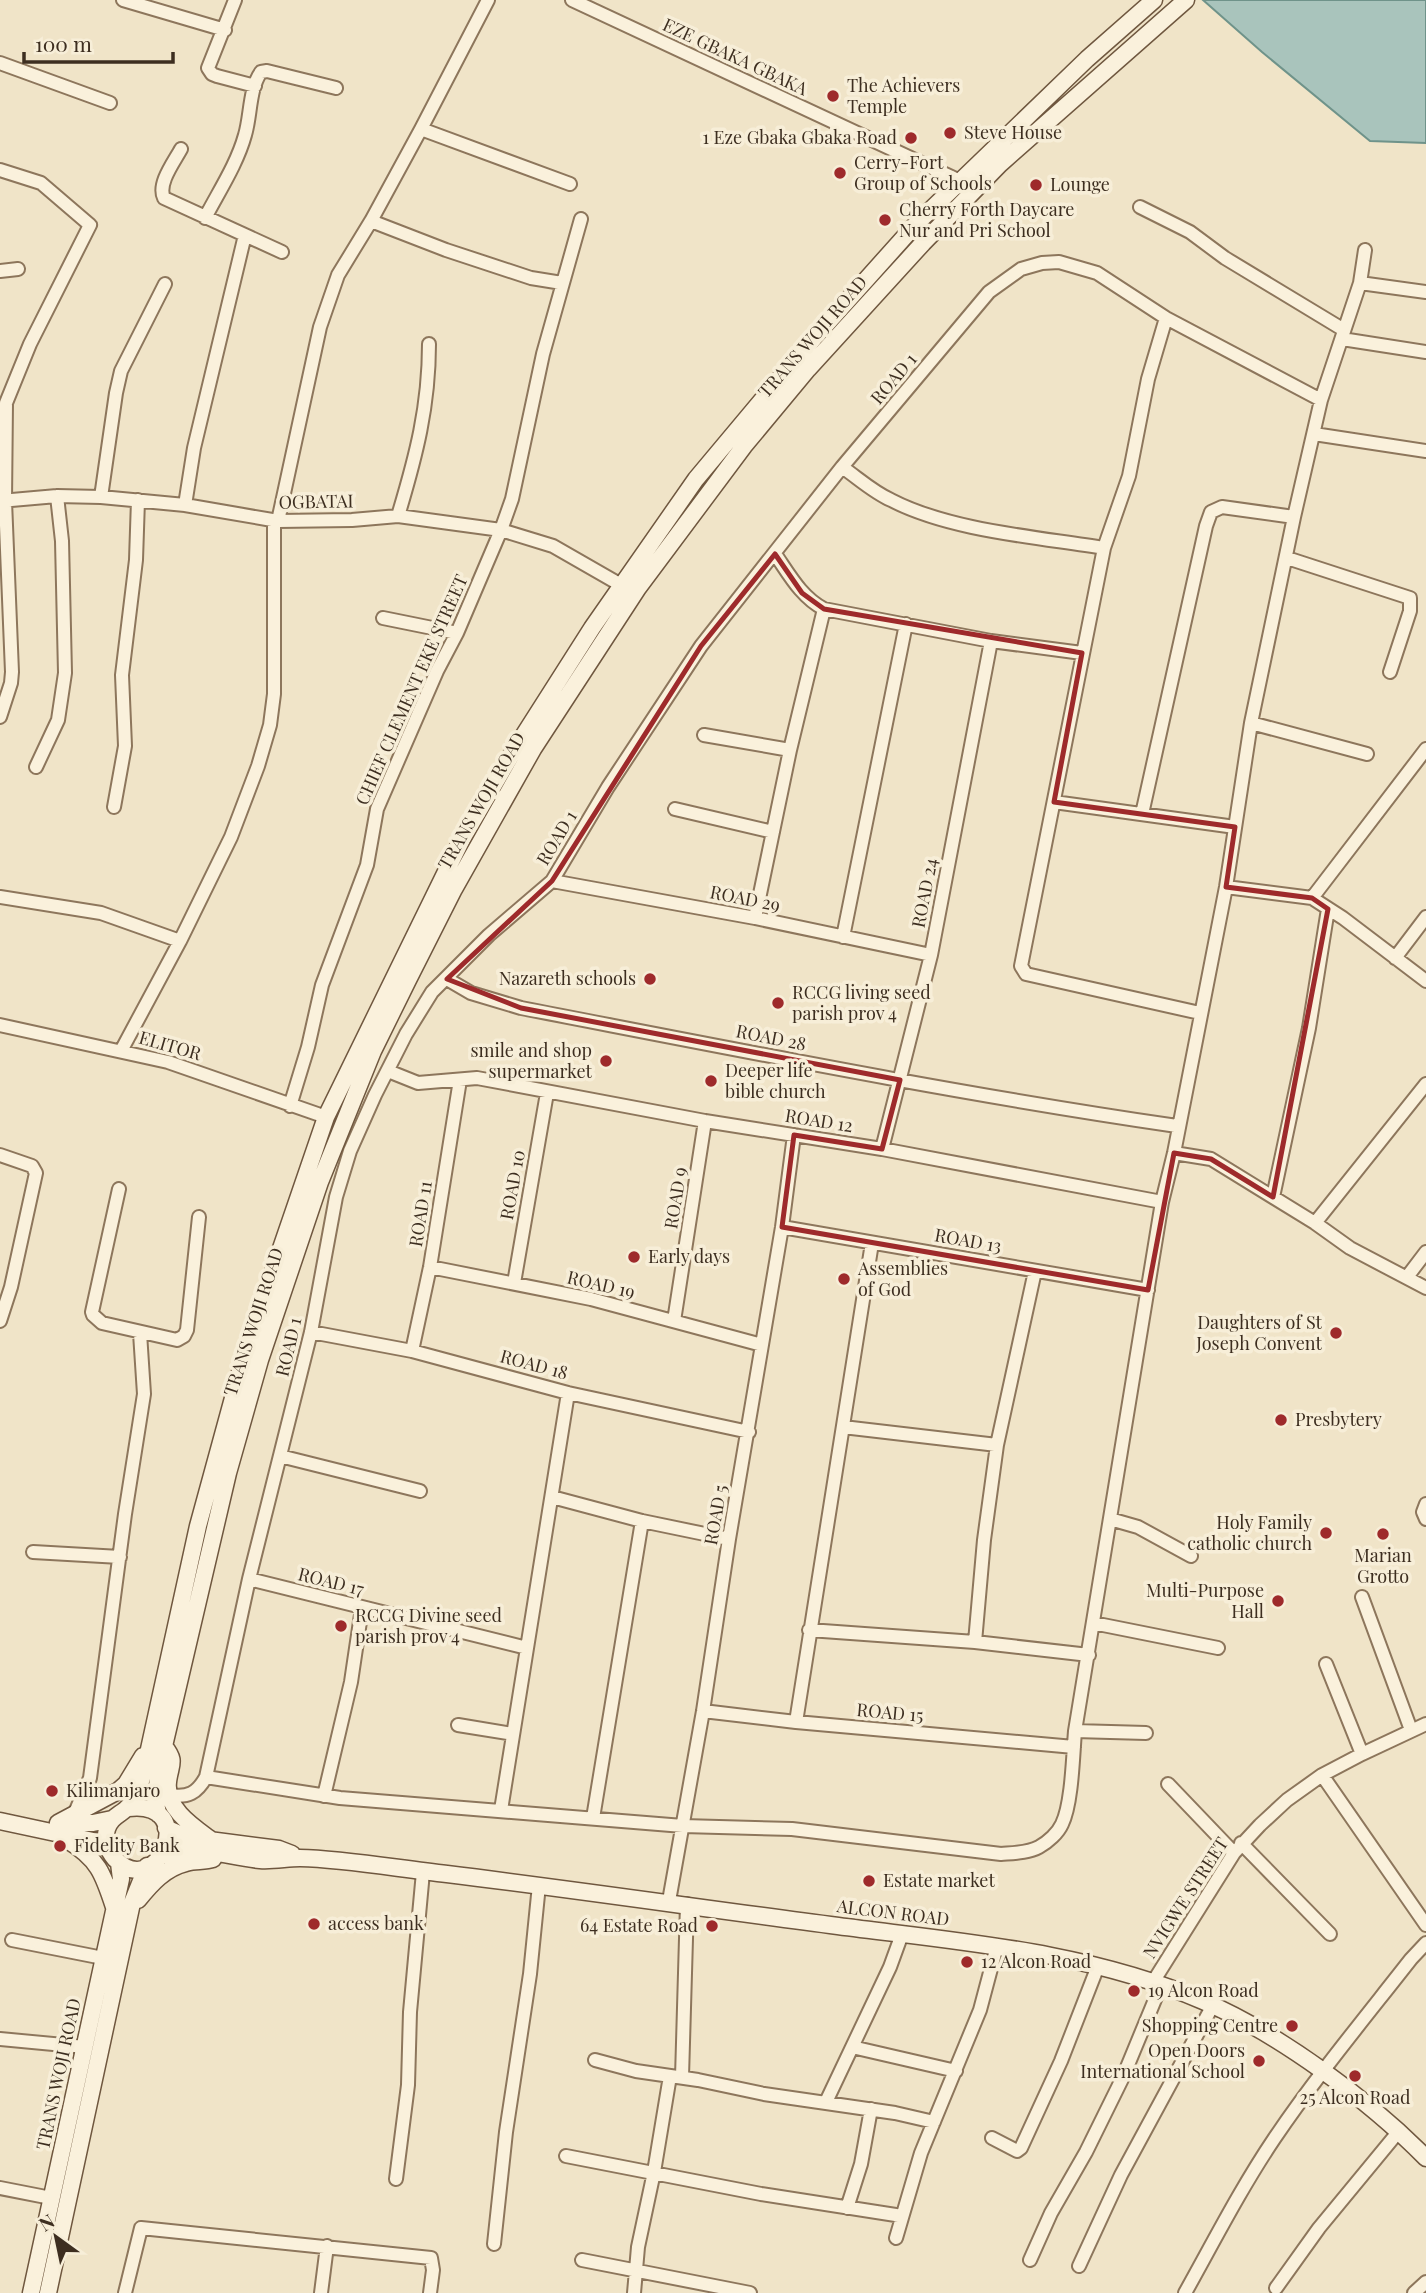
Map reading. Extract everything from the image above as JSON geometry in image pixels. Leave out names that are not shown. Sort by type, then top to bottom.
[{"type":"main road","name":"TRANS WOJI ROAD","points":[[162,1821],[155,1797],[156,1745],[198,1526],[242,1365],[326,1117],[462,839],[513,752],[621,585],[696,479],[761,413],[916,225],[1153,0]]},
{"type":"main road","name":"TRANS WOJI ROAD","points":[[825,338],[1000,164],[1186,0]]},
{"type":"main road","name":"TRANS WOJI ROAD","points":[[128,1808],[137,1793],[156,1745],[260,1360],[320,1182],[373,1051],[454,889],[533,749],[638,588],[761,413]]},
{"type":"main road","points":[[55,1827],[118,1791],[156,1745],[172,1756],[173,1763],[167,1784],[178,1813],[187,1823],[212,1840]]},
{"type":"main road","points":[[0,1821],[55,1827],[112,1819],[128,1808],[138,1807],[149,1809],[186,1836],[279,1849],[301,1858]]},
{"type":"main road","points":[[112,1819],[107,1828],[107,1844],[112,1856],[128,1867],[147,1867],[162,1856],[191,1850],[265,1860],[301,1858]]},
{"type":"main road","points":[[162,1821],[167,1843],[162,1856]]},
{"type":"main road","points":[[55,1827],[107,1844]]},
{"type":"main road","points":[[55,1827],[93,1859],[106,1880],[114,1908]]},
{"type":"main road","points":[[131,1907],[154,1881],[171,1869],[185,1863],[209,1861],[222,1854]]},
{"type":"main road","name":"ALCON ROAD","points":[[301,1858],[669,1901],[997,1946],[1098,1966],[1157,1983],[1213,2005],[1264,2034],[1323,2072],[1399,2131],[1426,2158]]},
{"type":"main road","name":"TRANS WOJI ROAD","points":[[31,2293],[121,1880],[119,1863]]},
{"type":"main road","name":"TRANS WOJI ROAD","points":[[48,2293],[131,1907],[147,1867]]},
{"type":"street","points":[[123,0],[225,30]]},
{"type":"street","points":[[235,0],[208,68],[217,76],[255,86]]},
{"type":"street","points":[[121,1051],[180,941],[236,827],[252,786],[270,725],[274,694],[276,520],[320,327],[338,275],[421,130],[488,0]]},
{"type":"street","name":"EZE GBAKA GBAKA","points":[[572,0],[960,181]]},
{"type":"street","points":[[0,63],[110,103]]},
{"type":"street","points":[[205,218],[239,153],[246,134],[258,75],[263,71],[336,88]]},
{"type":"street","points":[[421,130],[570,184]]},
{"type":"street","points":[[181,149],[163,184],[161,192],[168,201],[282,252]]},
{"type":"street","points":[[0,170],[40,183],[88,222],[90,228],[30,344],[6,403],[3,501],[12,672],[8,697],[0,717]]},
{"type":"street","points":[[1140,207],[1190,232],[1343,335],[1426,352]]},
{"type":"street","name":"CHIEF CLEMENT EKE STREET","points":[[290,1106],[308,1047],[324,976],[367,865],[377,809],[436,671],[457,633],[512,499],[543,354],[581,219]]},
{"type":"street","points":[[371,221],[519,274],[544,282],[562,283]]},
{"type":"street","points":[[185,505],[194,447],[245,235]]},
{"type":"street","points":[[170,1794],[179,1797],[190,1795],[199,1790],[206,1777],[324,1796],[683,1826],[792,1829],[1001,1854],[1024,1852],[1039,1847],[1053,1837],[1062,1825],[1066,1811],[1075,1731],[1162,1202],[1226,887],[1251,723],[1321,400],[1360,283],[1365,250]]},
{"type":"street","name":"ROAD 1","points":[[206,1777],[249,1579],[311,1332],[336,1197],[350,1151],[388,1071],[406,1034],[432,992],[489,935],[552,881],[608,787],[701,646],[842,467],[989,292],[1004,279],[1031,264],[1059,262],[1097,273],[1166,318],[1321,400]]},
{"type":"street","points":[[0,271],[18,269]]},
{"type":"street","points":[[1360,283],[1426,292]]},
{"type":"street","points":[[101,497],[121,371],[165,284]]},
{"type":"street","points":[[1166,318],[1147,379],[1129,476],[1104,548],[1021,966],[1026,974],[1200,1013]]},
{"type":"street","points":[[398,516],[423,425],[429,381],[429,344]]},
{"type":"street","points":[[1314,434],[1426,451]]},
{"type":"street","points":[[842,467],[891,500],[928,516],[1104,548]]},
{"type":"street","points":[[36,767],[58,720],[65,673],[62,541],[57,496]]},
{"type":"street","name":"OGBATAI","points":[[3,501],[57,496],[101,497],[185,505],[276,520],[352,520],[398,516],[501,530],[554,546],[621,585]]},
{"type":"street","points":[[114,807],[125,746],[122,675],[136,560],[138,500]]},
{"type":"street","points":[[1142,814],[1211,512],[1222,508],[1294,517]]},
{"type":"street","points":[[775,554],[802,593],[812,603],[824,609],[991,641],[1082,653]]},
{"type":"street","points":[[1287,558],[1409,598],[1410,611],[1390,672]]},
{"type":"street","points":[[755,918],[790,750],[824,609]]},
{"type":"street","points":[[383,618],[457,633]]},
{"type":"street","points":[[844,937],[906,624]]},
{"type":"street","name":"ROAD 24","points":[[882,1149],[931,955],[991,641]]},
{"type":"street","points":[[1251,723],[1367,754]]},
{"type":"street","points":[[704,736],[790,750]]},
{"type":"street","points":[[1312,898],[1426,749]]},
{"type":"street","points":[[1054,802],[1235,827]]},
{"type":"street","points":[[675,809],[774,832]]},
{"type":"street","name":"ROAD 29","points":[[552,881],[755,918],[931,955]]},
{"type":"street","points":[[1226,887],[1312,898],[1426,981]]},
{"type":"street","points":[[0,897],[101,914],[180,941]]},
{"type":"street","points":[[1273,1197],[1309,1028],[1328,909]]},
{"type":"street","points":[[1395,958],[1426,917]]},
{"type":"street","name":"ROAD 28","points":[[447,979],[471,993],[521,1008],[900,1080],[1177,1126]]},
{"type":"street","name":"ELITOR","points":[[0,1026],[168,1062],[326,1117]]},
{"type":"street","name":"ROAD 12","points":[[388,1071],[418,1083],[477,1078],[547,1093],[882,1149],[1162,1202]]},
{"type":"street","name":"ROAD 11","points":[[412,1351],[430,1267],[460,1080]]},
{"type":"street","points":[[1315,1223],[1426,1084]]},
{"type":"street","name":"ROAD 10","points":[[514,1283],[547,1093]]},
{"type":"street","name":"ROAD 9","points":[[674,1321],[705,1121]]},
{"type":"street","name":"ROAD 5","points":[[669,1901],[749,1432],[794,1135]]},
{"type":"street","points":[[1174,1153],[1211,1159],[1315,1223],[1350,1248],[1426,1288]]},
{"type":"street","points":[[0,1155],[32,1166],[36,1172],[11,1287],[0,1321]]},
{"type":"street","points":[[119,1189],[93,1315],[102,1323],[177,1340],[184,1336],[187,1329],[199,1217]]},
{"type":"street","name":"ROAD 13","points":[[782,1227],[1148,1290]]},
{"type":"street","points":[[796,1722],[872,1243]]},
{"type":"street","points":[[1407,1277],[1426,1252]]},
{"type":"street","name":"ROAD 19","points":[[430,1267],[592,1299],[762,1345]]},
{"type":"street","points":[[975,1643],[984,1540],[997,1446],[1035,1271]]},
{"type":"street","name":"ROAD 18","points":[[311,1332],[412,1351],[568,1393],[749,1432]]},
{"type":"street","points":[[73,1816],[90,1778],[144,1394],[140,1333]]},
{"type":"street","points":[[501,1810],[568,1393]]},
{"type":"street","points":[[843,1427],[997,1446]]},
{"type":"street","points":[[281,1457],[420,1491]]},
{"type":"street","points":[[552,1497],[642,1521],[729,1539]]},
{"type":"street","points":[[1426,1504],[1423,1512],[1426,1519]]},
{"type":"street","points":[[1110,1519],[1138,1527],[1191,1556]]},
{"type":"street","points":[[593,1818],[642,1521]]},
{"type":"street","points":[[33,1552],[120,1557]]},
{"type":"street","name":"ROAD 17","points":[[249,1579],[527,1647]]},
{"type":"street","points":[[1362,1597],[1421,1729]]},
{"type":"street","points":[[324,1796],[351,1682],[362,1608]]},
{"type":"street","points":[[1093,1623],[1219,1648]]},
{"type":"street","points":[[809,1630],[1089,1655]]},
{"type":"street","points":[[1326,1664],[1362,1754]]},
{"type":"street","name":"ROAD 15","points":[[703,1711],[1074,1747]]},
{"type":"street","points":[[458,1725],[513,1734]]},
{"type":"street","name":"NVIGWE STREET","points":[[1030,2260],[1051,2213],[1086,2152],[1123,2077],[1157,1983],[1238,1848],[1287,1800],[1322,1775],[1362,1754],[1421,1729]]},
{"type":"street","points":[[1075,1731],[1146,1733]]},
{"type":"street","points":[[1322,1775],[1426,1924]]},
{"type":"street","points":[[1168,1784],[1330,1934]]},
{"type":"street","points":[[396,2179],[408,2085],[410,2012],[422,1871]]},
{"type":"street","points":[[494,2244],[506,2132],[530,1974],[539,1885]]},
{"type":"street","points":[[634,2293],[638,2247],[676,2077],[687,1904]]},
{"type":"street","points":[[826,2102],[890,1967],[902,1934]]},
{"type":"street","points":[[12,1940],[103,1958]]},
{"type":"street","points":[[1185,2293],[1274,2139],[1410,1959],[1426,1943]]},
{"type":"street","points":[[896,2238],[921,2154],[980,2010],[997,1946]]},
{"type":"street","points":[[992,2138],[1017,2151],[1021,2148],[1061,2061],[1098,1966]]},
{"type":"street","points":[[1079,2266],[1122,2175],[1213,2005]]},
{"type":"street","points":[[0,2039],[85,2047]]},
{"type":"street","points":[[852,2047],[956,2071]]},
{"type":"street","points":[[595,2060],[636,2071],[764,2094],[871,2109],[934,2122]]},
{"type":"street","points":[[847,2208],[861,2164],[871,2109]]},
{"type":"street","points":[[1276,2288],[1319,2228],[1399,2131]]},
{"type":"street","points":[[566,2156],[761,2194],[902,2216]]},
{"type":"street","points":[[0,2188],[51,2198]]},
{"type":"street","points":[[125,2293],[141,2228],[431,2258],[433,2270],[430,2293]]},
{"type":"street","points":[[321,2293],[327,2246]]},
{"type":"street","points":[[582,2260],[750,2293]]},
{"type":"street","points":[[1414,2293],[1426,2282]]},
{"type":"highlighted area","points":[[775,554],[802,593],[824,609],[1082,653],[1054,802],[1235,827],[1226,887],[1312,898],[1328,909],[1273,1197],[1211,1159],[1174,1153],[1148,1290],[782,1227],[794,1135],[882,1149],[900,1080],[521,1008],[447,979],[552,881],[701,646]]},
{"type":"water","points":[[1203,0],[1426,0],[1426,143],[1370,141]]},
{"type":"place","name":"The Achievers Temple","points":[[833,96]]},
{"type":"place","name":"Steve House","points":[[950,133]]},
{"type":"place","name":"1 Eze Gbaka Gbaka Road","points":[[911,138]]},
{"type":"place","name":"Cerry-Fort Group of Schools","points":[[840,173]]},
{"type":"place","name":"Lounge","points":[[1036,185]]},
{"type":"place","name":"Cherry Forth Daycare Nur and Pri School","points":[[885,220]]},
{"type":"place","name":"Nazareth schools","points":[[650,979]]},
{"type":"place","name":"RCCG living seed parish prov 4","points":[[778,1003]]},
{"type":"place","name":"smile and shop supermarket","points":[[606,1061]]},
{"type":"place","name":"Deeper life bible church","points":[[711,1081]]},
{"type":"place","name":"Early days","points":[[634,1257]]},
{"type":"place","name":"Assemblies of God","points":[[844,1279]]},
{"type":"place","name":"Daughters of St Joseph Convent","points":[[1336,1333]]},
{"type":"place","name":"Presbytery","points":[[1281,1420]]},
{"type":"place","name":"Holy Family catholic church","points":[[1326,1533]]},
{"type":"place","name":"Marian Grotto","points":[[1383,1534]]},
{"type":"place","name":"Multi-Purpose Hall","points":[[1278,1601]]},
{"type":"place","name":"RCCG Divine seed parish prov 4","points":[[341,1626]]},
{"type":"place","name":"Kilimanjaro","points":[[52,1791]]},
{"type":"place","name":"Fidelity Bank","points":[[60,1846]]},
{"type":"place","name":"Estate market","points":[[869,1881]]},
{"type":"place","name":"access bank","points":[[314,1924]]},
{"type":"place","name":"64 Estate Road","points":[[712,1926]]},
{"type":"place","name":"12 Alcon Road","points":[[967,1962]]},
{"type":"place","name":"19 Alcon Road","points":[[1134,1991]]},
{"type":"place","name":"Shopping Centre","points":[[1292,2026]]},
{"type":"place","name":"Open Doors International School","points":[[1259,2061]]},
{"type":"place","name":"25 Alcon Road","points":[[1355,2076]]}]
